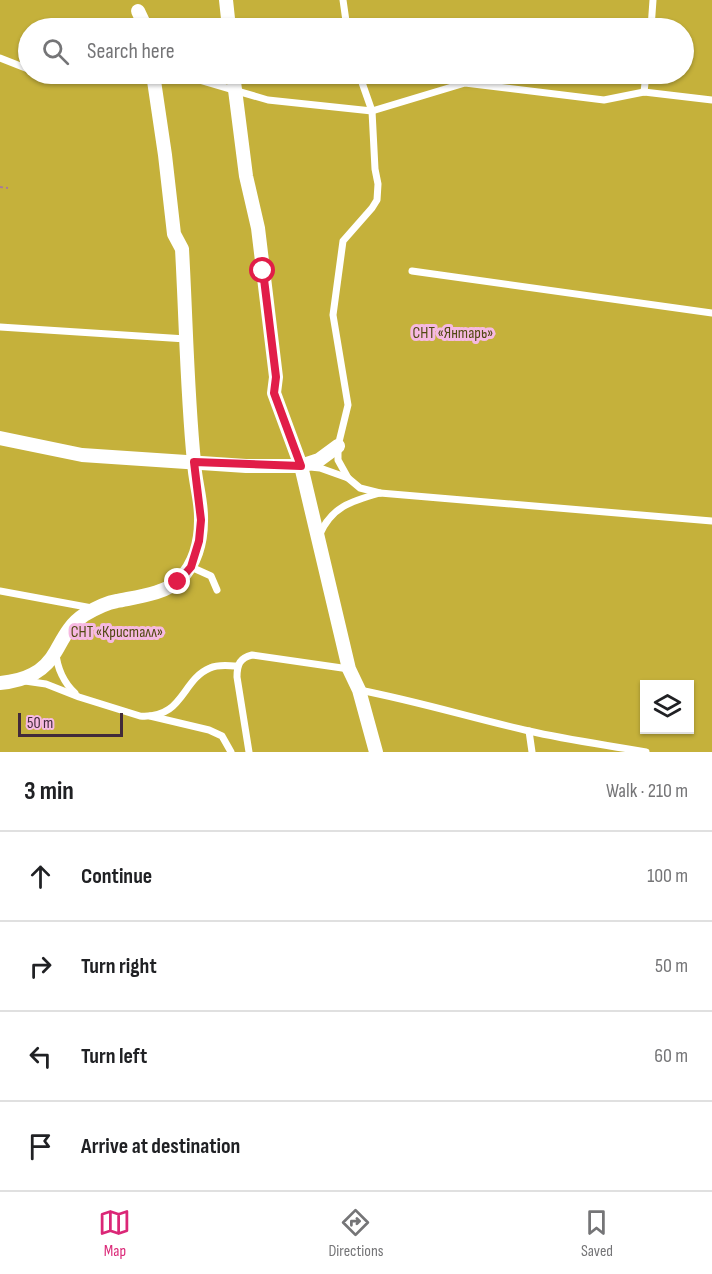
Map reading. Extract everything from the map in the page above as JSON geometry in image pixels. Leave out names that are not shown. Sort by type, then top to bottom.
[{"type":"street","points":[[226,0],[228,18]]},
{"type":"street","points":[[138,10],[142,18]]},
{"type":"street","points":[[0,682],[20,681],[45,665],[70,627],[94,608],[115,601],[138,598],[178,582],[191,567],[199,541],[201,520],[194,462],[182,249],[174,234],[154,84]]},
{"type":"street","points":[[234,84],[246,176],[261,251],[276,377],[274,393],[301,466],[349,669],[359,690],[376,752]]},
{"type":"street","points":[[0,438],[82,455],[301,466],[319,460],[338,446]]},
{"type":"lane","points":[[343,0],[346,18]]},
{"type":"lane","points":[[652,18],[653,0]]},
{"type":"lane","points":[[0,58],[18,65]]},
{"type":"lane","points":[[213,84],[268,100],[372,111],[459,84]]},
{"type":"lane","points":[[348,478],[338,460],[338,446],[348,405],[333,315],[343,241],[377,200],[378,184],[372,111],[363,84]]},
{"type":"lane","points":[[480,84],[604,100],[644,92],[712,100]]},
{"type":"lane","points":[[644,92],[645,84]]},
{"type":"lane","points":[[412,271],[712,313]]},
{"type":"lane","points":[[0,327],[187,339]]},
{"type":"lane","points":[[301,466],[320,468],[348,478],[360,488],[380,493],[712,521]]},
{"type":"lane","points":[[318,538],[325,521],[335,511],[355,500],[380,493]]},
{"type":"lane","points":[[191,567],[211,576],[217,590]]},
{"type":"lane","points":[[0,591],[94,608]]},
{"type":"lane","points":[[56,651],[59,670],[68,687],[79,697]]},
{"type":"lane","points":[[249,752],[237,677],[237,666],[245,657],[252,655],[349,669]]},
{"type":"lane","points":[[150,716],[175,706],[199,675],[207,669],[218,666],[237,666]]},
{"type":"lane","points":[[20,681],[46,684],[140,716],[150,716],[209,730],[222,736],[231,752]]},
{"type":"lane","points":[[359,690],[415,700],[529,731],[605,747],[646,752]]},
{"type":"lane","points":[[529,731],[532,752]]},
{"type":"path","points":[[0,187],[8,188]]},
{"type":"green space","name":"СНТ «Янтарь»","points":[[0,0],[712,0],[712,752],[0,752]]},
{"type":"route","points":[[178,582],[191,567],[199,541],[201,520],[194,462],[246,466],[301,466],[274,393],[276,377],[263,271]]},
{"type":"park label","name":"СНТ «Кристалл»","points":[[117,632]]}]
